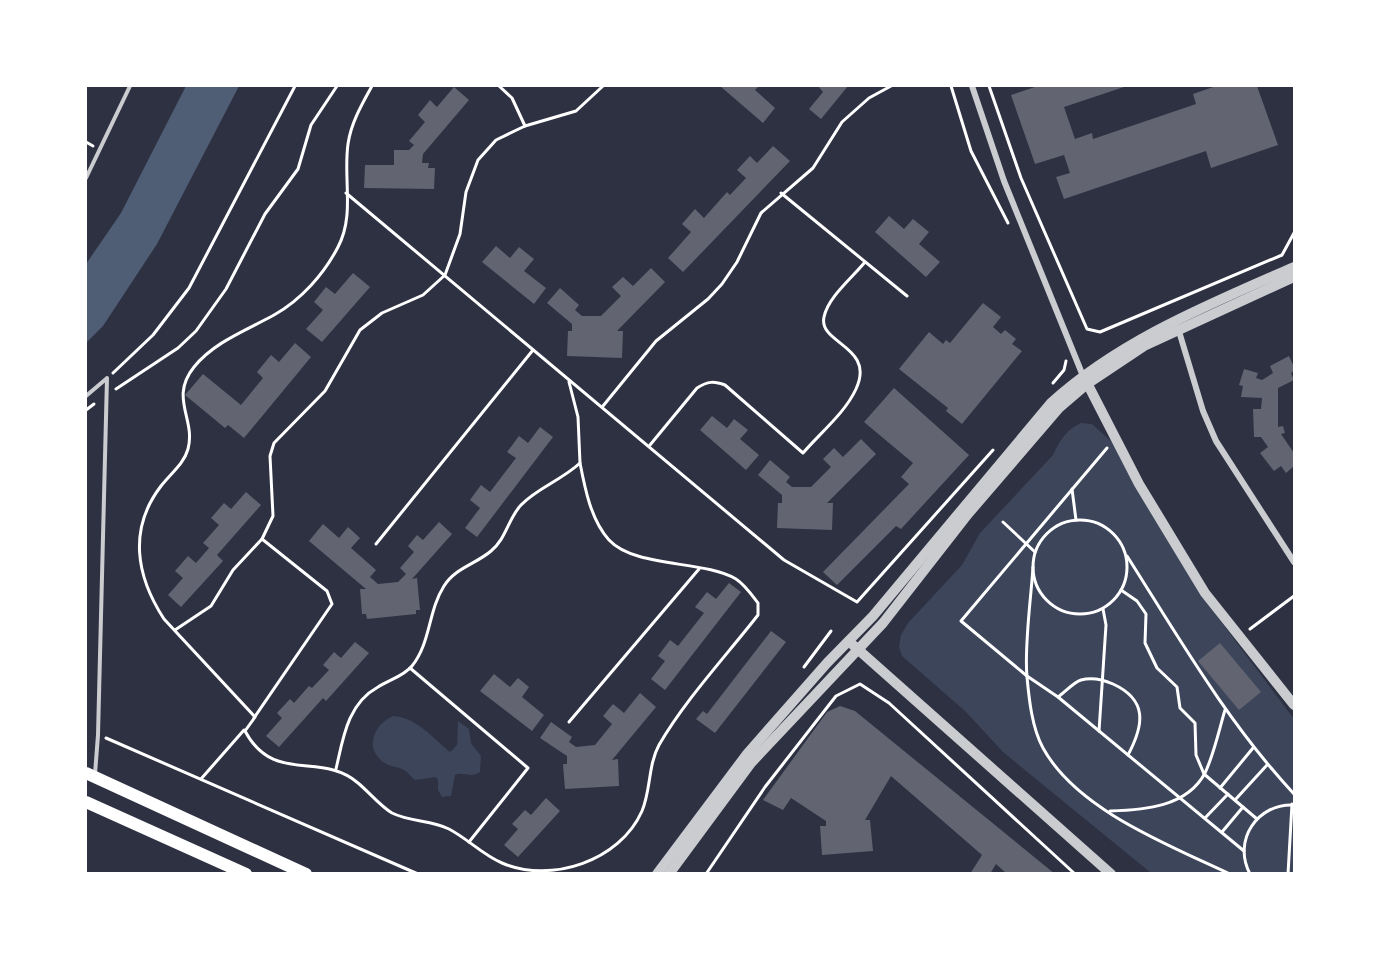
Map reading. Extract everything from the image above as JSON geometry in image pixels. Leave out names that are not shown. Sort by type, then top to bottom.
[{"type":"main road","points":[[90,775],[306,873]]},
{"type":"main road","points":[[86,802],[246,873]]},
{"type":"street","points":[[972,86],[1025,235],[1085,380],[1140,484],[1205,594],[1294,705]]},
{"type":"street","points":[[657,873],[747,754],[873,616],[1051,403],[1177,325],[1294,267]]},
{"type":"street","points":[[1177,325],[1294,277]]},
{"type":"street","points":[[1177,325],[1203,411],[1216,441],[1294,562]]},
{"type":"street","points":[[669,873],[751,763],[858,649],[1059,408],[1085,380]]},
{"type":"street","points":[[848,641],[1111,873]]},
{"type":"lane","points":[[86,178],[130,86]]},
{"type":"lane","points":[[90,775],[98,735],[107,378]]},
{"type":"lane","points":[[86,396],[107,378]]},
{"type":"path","points":[[107,378],[153,335],[189,288],[295,86]]},
{"type":"path","points":[[86,410],[106,394],[135,378],[178,348],[196,331],[226,289],[265,214],[298,169],[311,125],[337,86]]},
{"type":"path","points":[[255,717],[164,620],[146,587],[138,544],[145,511],[188,450],[189,438],[182,402],[186,379],[204,357],[246,328],[276,314],[314,282],[327,267],[345,231],[348,216],[346,193],[351,129],[372,86]]},
{"type":"path","points":[[499,86],[512,98],[525,126]]},
{"type":"path","points":[[175,630],[211,606],[233,570],[262,539],[273,516],[270,456],[274,443],[325,391],[360,330],[382,313],[423,295],[445,275],[460,234],[466,192],[478,160],[496,140],[525,126],[576,111],[603,86]]},
{"type":"path","points":[[603,406],[656,341],[708,299],[722,284],[761,213],[781,193],[813,168],[851,112],[891,86]]},
{"type":"path","points":[[951,86],[971,152],[1012,232]]},
{"type":"path","points":[[989,86],[1021,178],[1087,329],[1100,332],[1282,255],[1294,233]]},
{"type":"path","points":[[346,193],[568,380],[650,445],[784,560],[857,602],[1001,441]]},
{"type":"path","points":[[781,193],[907,296]]},
{"type":"path","points":[[650,445],[697,388],[707,382],[716,382],[725,385],[803,453],[850,400],[857,387],[860,374],[859,363],[853,353],[828,333],[824,326],[824,317],[829,305],[865,262]]},
{"type":"path","points":[[376,544],[533,350]]},
{"type":"path","points":[[1048,388],[1064,370],[1067,351]]},
{"type":"path","points":[[262,539],[327,591],[332,604],[245,732],[261,754],[273,761],[294,766],[336,769],[346,773],[393,813],[428,821],[448,829],[503,864],[524,871],[544,872],[580,865],[598,856],[631,829],[642,811],[659,746],[758,615],[758,603],[736,579],[624,550],[610,541],[592,510],[580,463],[578,417],[568,380]]},
{"type":"path","points":[[1111,444],[961,621],[1027,676],[1058,697],[1244,851]]},
{"type":"path","points":[[336,769],[353,711],[375,688],[410,668],[420,656],[437,600],[445,584],[459,570],[491,552],[500,543],[520,506],[566,476],[580,463]]},
{"type":"path","points":[[1072,489],[1076,520]]},
{"type":"path","points":[[1230,873],[1170,846],[1108,811],[1068,782],[1043,747],[1032,713],[1027,676],[1033,567],[1035,552],[1044,535],[1065,522],[1076,520],[1095,522],[1108,529],[1119,540],[1226,710],[1267,765],[1294,794]]},
{"type":"path","points":[[1003,522],[1035,552]]},
{"type":"path","points":[[1033,567],[1040,591],[1056,608],[1071,614],[1088,614],[1103,609],[1116,599],[1128,569],[1126,553]]},
{"type":"path","points":[[569,723],[699,568]]},
{"type":"path","points":[[1121,590],[1137,601],[1146,614],[1145,644],[1157,668],[1177,687],[1180,708],[1195,723],[1196,755],[1204,774],[1257,819]]},
{"type":"path","points":[[1240,637],[1294,596]]},
{"type":"path","points":[[1099,731],[1106,625],[1103,609]]},
{"type":"path","points":[[410,668],[528,768],[469,842]]},
{"type":"path","points":[[1058,697],[1080,680],[1102,679],[1126,690],[1136,699],[1140,713],[1138,736],[1128,755]]},
{"type":"path","points":[[706,873],[765,787],[836,696],[860,684],[889,703],[1075,873]]},
{"type":"path","points":[[1108,811],[1148,810],[1180,798],[1204,774],[1226,710]]},
{"type":"path","points":[[201,779],[255,717]]},
{"type":"path","points":[[98,735],[418,873]]},
{"type":"path","points":[[1220,788],[1254,747]]},
{"type":"path","points":[[1235,800],[1267,765]]},
{"type":"path","points":[[1205,818],[1228,794]]},
{"type":"path","points":[[1250,873],[1244,851],[1245,840],[1257,819],[1276,806],[1293,804],[1288,873]]},
{"type":"path","points":[[1222,832],[1243,807]]},
{"type":"shaded area","points":[[186,86],[239,86],[157,244],[103,326],[86,343],[86,264],[121,213]]},
{"type":"shaded area","points":[[1081,423],[1092,424],[1113,443],[1201,595],[1294,719],[1294,873],[1151,873],[1003,752],[966,712],[902,656],[899,647],[901,635],[908,623],[962,565],[980,533],[1053,455],[1067,432]]},
{"type":"shaded area","points":[[393,716],[417,724],[450,752],[457,745],[458,721],[469,729],[471,743],[481,756],[480,772],[473,775],[455,775],[451,796],[442,797],[438,790],[436,777],[415,780],[404,770],[386,764],[375,752],[373,738],[380,725]]},
{"type":"building","points":[[720,86],[759,86],[755,90],[775,108],[763,123]]},
{"type":"building","points":[[818,86],[848,86],[821,119],[809,109],[823,92]]},
{"type":"building","points":[[1038,86],[1127,86],[1064,107],[1075,139],[1092,133],[1093,139],[1196,104],[1193,94],[1216,86],[1257,86],[1278,145],[1211,168],[1206,151],[1064,199],[1056,177],[1070,173],[1064,155],[1035,164],[1011,95]]},
{"type":"building","points":[[454,87],[469,100],[423,154],[422,163],[429,163],[428,168],[435,168],[434,189],[364,188],[365,165],[394,165],[394,150],[409,150],[414,145],[409,141],[425,122],[418,115],[430,100],[437,107]]},
{"type":"building","points":[[773,146],[790,161],[683,272],[668,258],[691,232],[682,224],[695,209],[704,218],[727,192],[730,195],[746,178],[737,170],[750,156],[757,163]]},
{"type":"building","points":[[889,216],[904,229],[913,219],[929,232],[919,244],[940,262],[926,277],[875,232]]},
{"type":"building","points":[[496,246],[510,258],[519,247],[534,259],[524,271],[546,288],[534,304],[482,262]]},
{"type":"building","points":[[651,268],[665,282],[617,331],[623,331],[622,358],[567,356],[568,331],[572,331],[572,324],[547,303],[560,288],[579,305],[575,310],[582,316],[601,316],[621,296],[612,287],[623,277],[633,286]]},
{"type":"building","points":[[353,273],[370,287],[322,342],[306,329],[323,310],[314,302],[326,287],[335,294]]},
{"type":"building","points":[[983,303],[1001,317],[993,327],[1001,334],[1005,330],[1016,339],[1012,344],[1022,351],[962,424],[946,411],[948,408],[899,369],[929,332],[943,344],[946,340],[950,343]]},
{"type":"building","points":[[295,343],[311,357],[244,438],[228,425],[225,428],[185,395],[203,374],[241,405],[263,378],[257,372],[271,355],[279,362]]},
{"type":"building","points":[[1289,356],[1294,367],[1291,373],[1294,380],[1278,388],[1278,427],[1283,426],[1285,433],[1281,434],[1294,453],[1294,466],[1286,473],[1281,466],[1274,471],[1260,453],[1268,447],[1261,437],[1254,437],[1253,409],[1261,409],[1262,398],[1241,397],[1243,386],[1239,385],[1244,369],[1258,373],[1256,378],[1262,380],[1273,373],[1270,366]]},
{"type":"building","points":[[894,388],[969,455],[901,529],[896,526],[837,585],[823,572],[909,484],[901,477],[913,463],[864,422]]},
{"type":"building","points":[[712,416],[727,428],[734,419],[748,430],[740,439],[759,455],[746,470],[700,430]]},
{"type":"building","points":[[540,427],[553,437],[477,537],[465,528],[480,508],[470,500],[481,485],[490,492],[516,458],[507,452],[519,436],[528,443]]},
{"type":"building","points":[[861,439],[876,454],[827,503],[833,503],[832,530],[777,528],[778,503],[782,503],[782,495],[758,475],[770,460],[790,477],[786,482],[792,487],[811,487],[831,467],[823,459],[834,448],[843,457]]},
{"type":"building","points":[[246,492],[261,505],[217,555],[223,561],[181,607],[168,595],[183,578],[175,571],[188,556],[196,563],[209,548],[203,543],[219,525],[211,518],[224,503],[231,509]]},
{"type":"building","points":[[439,522],[452,534],[412,579],[417,578],[420,610],[416,610],[416,614],[367,619],[366,614],[362,614],[360,589],[366,589],[309,541],[323,524],[339,538],[348,527],[360,538],[351,548],[376,570],[370,577],[378,584],[398,582],[406,574],[400,568],[414,552],[408,546],[417,535],[423,540]]},
{"type":"building","points":[[729,583],[741,592],[665,690],[651,679],[665,661],[658,656],[670,640],[678,646],[704,613],[695,607],[707,592],[716,599]]},
{"type":"building","points":[[771,631],[786,642],[715,733],[696,719],[703,711],[707,714]]},
{"type":"building","points":[[355,642],[369,653],[326,701],[323,698],[279,747],[266,736],[282,718],[277,713],[290,699],[294,703],[309,686],[312,688],[329,670],[323,665],[334,652],[341,658]]},
{"type":"building","points":[[1220,643],[1261,692],[1239,710],[1198,661]]},
{"type":"building","points":[[494,674],[510,687],[518,678],[529,687],[522,697],[544,715],[532,731],[480,691]]},
{"type":"building","points":[[640,693],[656,707],[612,760],[618,759],[619,786],[565,789],[563,764],[567,764],[567,756],[540,738],[551,722],[572,737],[569,742],[576,747],[595,745],[612,724],[603,716],[613,704],[624,713]]},
{"type":"building","points":[[840,706],[855,711],[1055,874],[1007,874],[996,864],[990,874],[970,874],[982,855],[891,776],[865,820],[870,820],[873,851],[822,855],[820,826],[826,826],[826,821],[791,798],[783,810],[763,800],[827,712]]},
{"type":"building","points":[[546,798],[560,811],[518,857],[504,845],[518,829],[512,824],[525,810],[531,815]]}]
